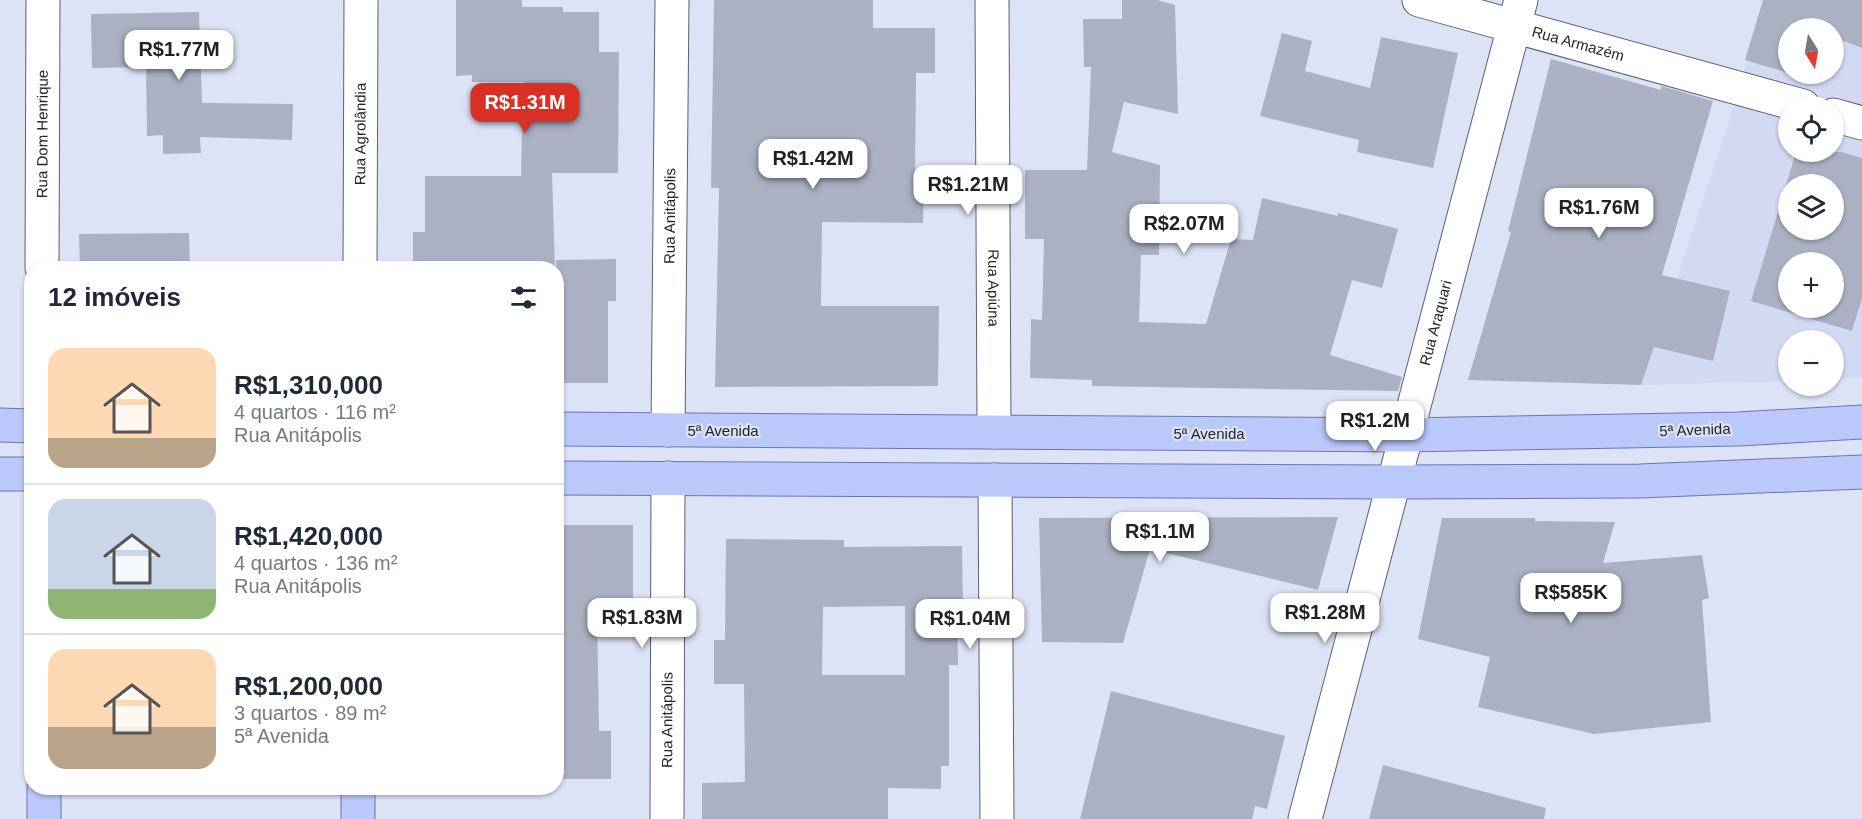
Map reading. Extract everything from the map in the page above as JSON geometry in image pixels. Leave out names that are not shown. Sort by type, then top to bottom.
[{"type":"main road","name":"5ª Avenida","points":[[564,429],[1406,435],[1738,429],[1862,422]]},
{"type":"main road","points":[[0,425],[24,426]]},
{"type":"main road","points":[[564,478],[1640,481],[1862,472]]},
{"type":"main road","points":[[0,474],[24,474]]},
{"type":"main road","points":[[44,795],[44,819]]},
{"type":"main road","points":[[358,795],[358,819]]},
{"type":"street","name":"Rua Dom Henrique","points":[[42,261],[43,0]]},
{"type":"street","name":"Rua Agrolândia","points":[[360,261],[361,0]]},
{"type":"street","name":"Rua Anitápolis","points":[[668,430],[672,0]]},
{"type":"street","name":"Rua Apiúna","points":[[992,0],[994,432]]},
{"type":"street","name":"Rua Armazém","points":[[1419,0],[1517,14],[1737,88],[1778,99]]},
{"type":"street","name":"Rua Araquari","points":[[1305,819],[1517,14]]},
{"type":"street","points":[[1844,118],[1862,123]]},
{"type":"street","name":"Rua Anitápolis","points":[[667,819],[668,478]]},
{"type":"street","points":[[995,480],[997,819]]},
{"type":"shaded area","points":[[1763,0],[1862,0],[1862,378],[1844,379],[1844,330],[1778,330],[1778,381],[1641,385],[1733,109]]},
{"type":"building","points":[[456,0],[522,0],[522,7],[563,7],[563,12],[599,12],[599,52],[619,52],[618,173],[552,173],[555,261],[413,261],[413,232],[425,232],[425,176],[521,176],[523,82],[472,82],[472,75],[456,76]]},
{"type":"building","points":[[714,0],[873,0],[873,28],[935,28],[935,73],[916,73],[915,176],[924,176],[923,223],[822,222],[821,306],[939,306],[938,386],[715,387],[719,188],[711,188]]},
{"type":"building","points":[[1122,0],[1157,0],[1175,5],[1178,114],[1124,102],[1112,152],[1160,165],[1159,255],[1141,255],[1139,322],[1206,324],[1231,239],[1253,240],[1262,198],[1338,216],[1338,213],[1398,229],[1382,288],[1352,280],[1330,355],[1402,377],[1398,391],[1092,386],[1092,380],[1030,378],[1031,319],[1042,320],[1044,239],[1025,239],[1025,170],[1087,170],[1091,67],[1084,67],[1083,19],[1122,19]]},
{"type":"building","points":[[1763,0],[1862,0],[1862,48],[1844,41],[1844,18],[1778,18],[1778,70],[1745,60]]},
{"type":"building","points":[[199,12],[202,103],[293,104],[292,140],[200,137],[201,153],[163,154],[163,135],[147,136],[146,67],[92,68],[91,14]]},
{"type":"building","points":[[1282,33],[1312,41],[1305,71],[1370,88],[1381,37],[1458,53],[1433,168],[1357,152],[1359,140],[1260,116]]},
{"type":"building","points":[[1551,59],[1661,90],[1661,86],[1713,101],[1662,275],[1730,291],[1713,361],[1654,347],[1641,385],[1468,380],[1511,232],[1508,231]]},
{"type":"building","points":[[1844,153],[1862,158],[1862,298],[1852,331],[1808,318],[1844,318],[1844,252],[1778,252],[1778,309],[1751,301],[1778,212],[1778,240],[1844,240],[1844,174],[1789,174],[1793,162],[1844,162]]},
{"type":"building","points":[[189,233],[190,261],[80,261],[79,234]]},
{"type":"building","points":[[616,259],[616,301],[608,301],[608,383],[564,383],[564,261],[556,260]]},
{"type":"building","points":[[1338,517],[1318,590],[1150,549],[1123,643],[1042,642],[1039,518]]},
{"type":"building","points":[[1442,518],[1535,518],[1535,521],[1615,522],[1603,563],[1702,555],[1709,598],[1702,600],[1711,722],[1594,734],[1478,707],[1490,657],[1418,639]]},
{"type":"building","points":[[564,525],[633,525],[633,610],[597,610],[599,731],[611,731],[611,779],[564,779]]},
{"type":"building","points":[[726,539],[844,540],[844,547],[962,546],[963,612],[957,612],[958,665],[949,665],[949,766],[941,766],[941,789],[888,788],[888,819],[702,819],[702,783],[745,782],[744,684],[714,684],[714,640],[725,640]],"holes":[[[905,606],[905,675],[822,675],[823,607]]]},
{"type":"building","points":[[1111,691],[1285,736],[1267,809],[1255,806],[1252,819],[1080,819]]},
{"type":"building","points":[[1383,765],[1546,808],[1544,819],[1369,819]]}]
